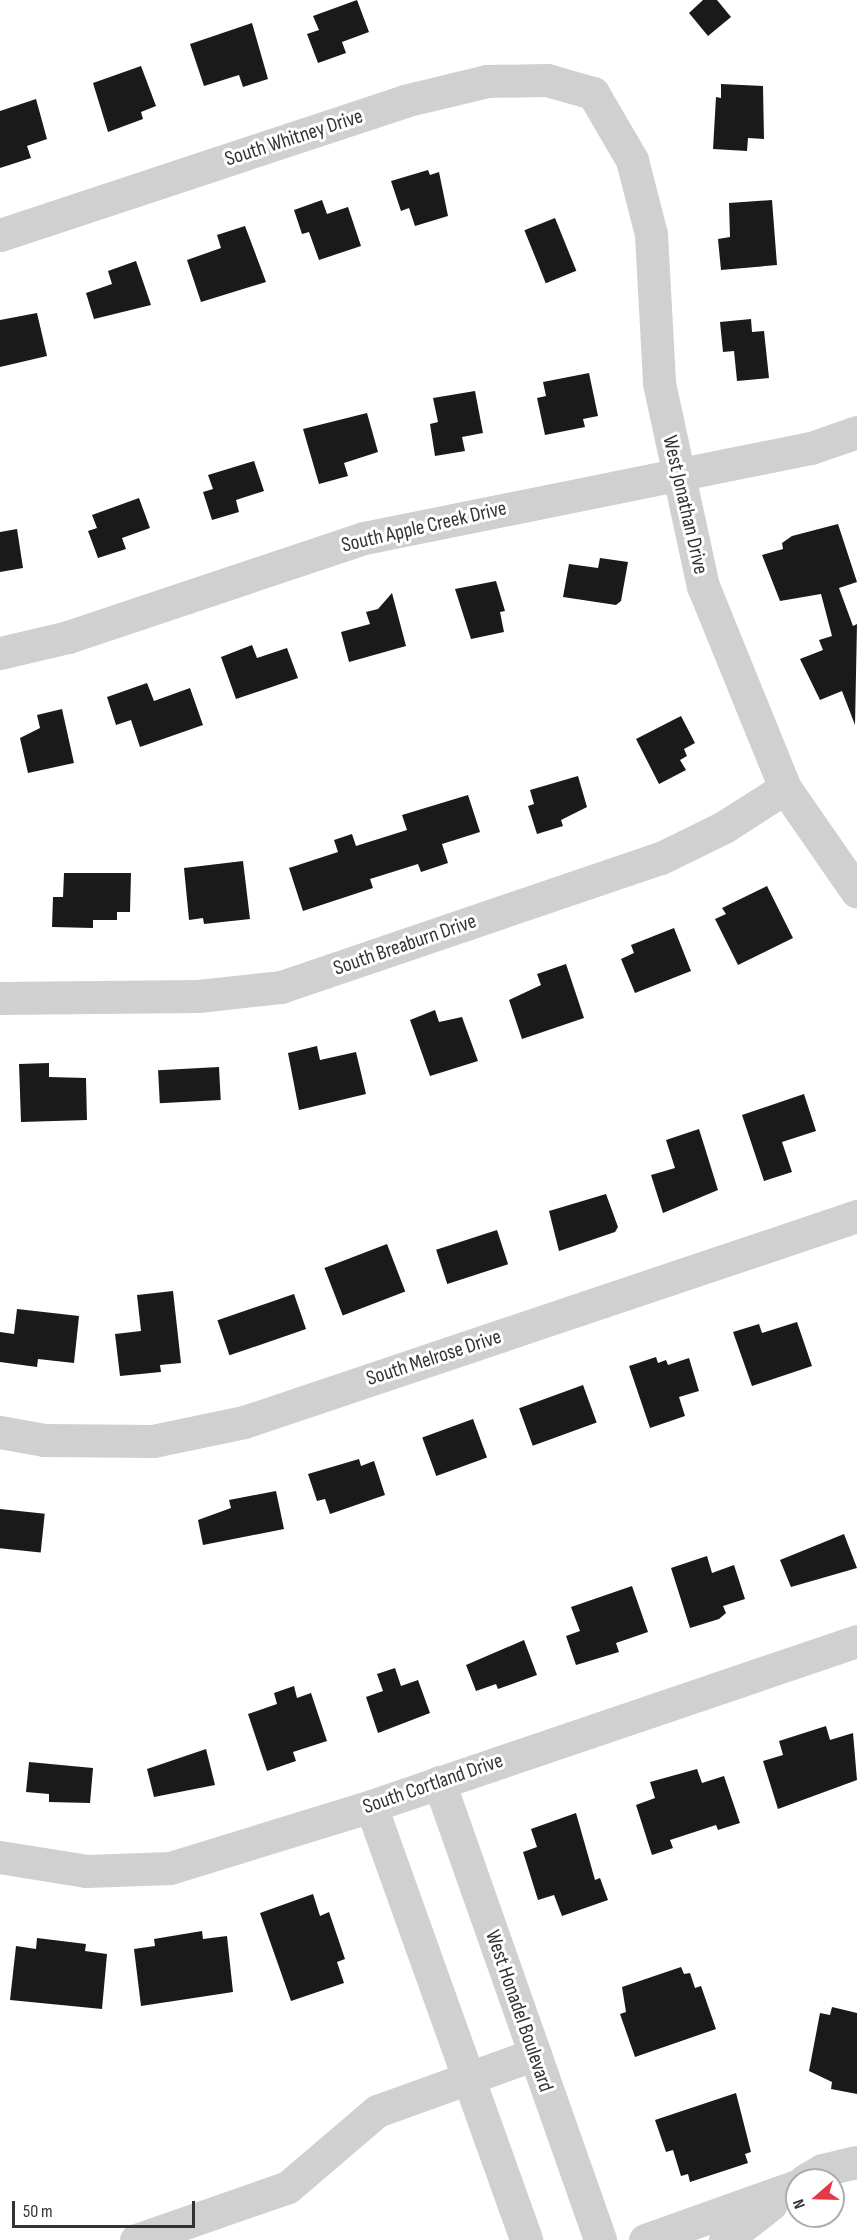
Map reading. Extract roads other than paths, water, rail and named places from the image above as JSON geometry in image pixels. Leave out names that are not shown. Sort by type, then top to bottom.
[{"type":"street","name":"South Whitney Drive","points":[[0,235],[404,101],[487,81],[547,80],[593,93]]},
{"type":"street","name":"West Jonathan Drive","points":[[593,93],[632,160],[651,234],[659,383],[676,473],[703,586],[785,788],[857,892]]},
{"type":"street","name":"South Apple Creek Drive","points":[[0,653],[69,637],[364,538],[676,473],[811,448],[857,432]]},
{"type":"street","name":"South Breaburn Drive","points":[[0,998],[198,996],[281,987],[661,858],[724,827],[785,788]]},
{"type":"street","name":"South Melrose Drive","points":[[0,1432],[44,1440],[153,1441],[244,1422],[857,1216]]},
{"type":"street","name":"South Cortland Drive","points":[[0,1857],[86,1871],[170,1868],[371,1806],[857,1641]]},
{"type":"street","name":"West Honadel Boulevard","points":[[439,1782],[600,2240]]},
{"type":"street","points":[[371,1806],[526,2240]]},
{"type":"street","points":[[136,2240],[288,2187],[377,2111],[535,2054]]},
{"type":"street","points":[[831,2168],[857,2162]]},
{"type":"street","points":[[645,2240],[785,2189]]},
{"type":"street","points":[[725,2240],[785,2195]]}]
